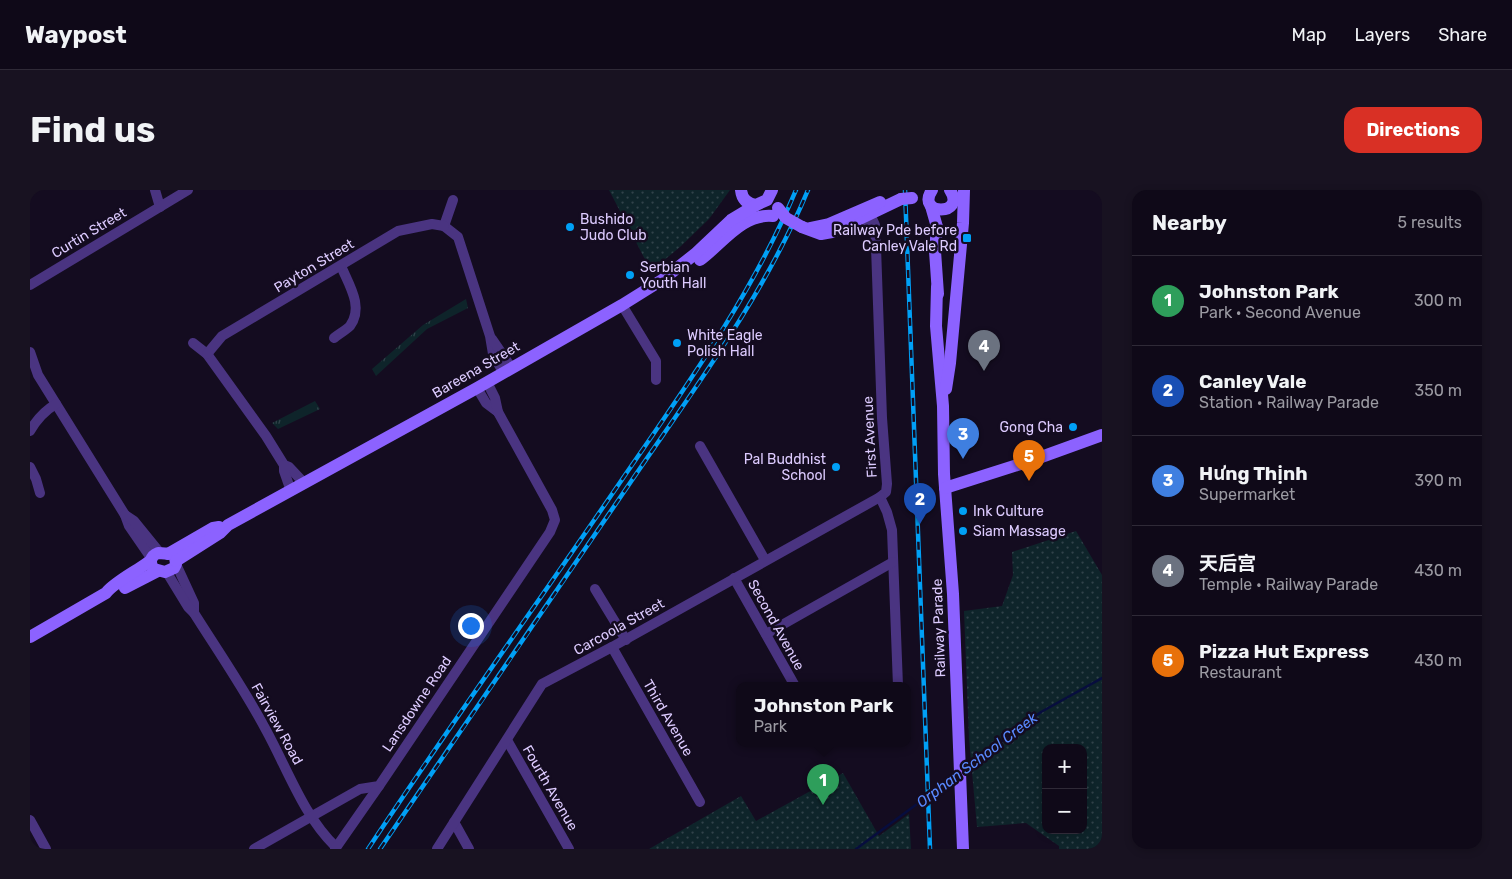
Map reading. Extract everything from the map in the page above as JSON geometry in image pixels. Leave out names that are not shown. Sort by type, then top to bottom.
[{"type":"main road","points":[[741,190],[744,199],[749,204],[757,205],[802,227],[818,227],[849,220],[873,204],[886,201],[907,199],[923,201],[931,198]]},
{"type":"main road","name":"Bareena Street","points":[[728,222],[737,207],[741,190]]},
{"type":"main road","points":[[936,237],[951,204],[953,196],[950,190]]},
{"type":"main road","name":"Railway Parade","points":[[943,400],[950,363],[963,223],[964,190]]},
{"type":"main road","points":[[771,191],[780,215]]},
{"type":"main road","name":"Bareena Street","points":[[30,637],[106,593],[117,593],[213,528],[228,525],[482,385],[622,305],[656,284],[696,254],[728,222],[767,200],[771,191]]},
{"type":"main road","points":[[931,198],[935,209],[947,209],[951,204]]},
{"type":"main road","points":[[931,198],[936,220],[937,287],[950,363]]},
{"type":"main road","points":[[849,220],[851,217],[865,212],[870,214],[907,199]]},
{"type":"main road","points":[[656,284],[699,260],[745,222],[759,216],[780,215]]},
{"type":"main road","points":[[943,400],[941,344],[957,285]]},
{"type":"main road","name":"Railway Parade","points":[[937,287],[936,326],[943,400],[945,488],[953,594],[963,849]]},
{"type":"main road","points":[[945,488],[1033,460],[1102,435]]},
{"type":"street","points":[[155,190],[160,207]]},
{"type":"street","name":"Curtin Street","points":[[30,285],[188,190]]},
{"type":"street","points":[[453,200],[444,226],[458,237],[490,336],[507,370]]},
{"type":"street","points":[[867,228],[866,220],[870,214],[886,201]]},
{"type":"street","name":"First Avenue","points":[[870,214],[874,225],[876,242],[882,418],[887,484],[886,492],[880,497],[891,524],[898,682]]},
{"type":"street","points":[[849,220],[861,223],[872,232],[876,242]]},
{"type":"street","name":"Payton Street","points":[[207,354],[222,336],[398,231],[432,224],[444,226]]},
{"type":"street","points":[[334,338],[350,326],[357,307],[341,266]]},
{"type":"street","points":[[622,305],[656,361],[656,380]]},
{"type":"street","points":[[194,343],[207,354],[284,464],[304,483]]},
{"type":"street","name":"Fairview Road","points":[[30,352],[38,375],[125,515],[129,526],[163,562],[194,603],[194,613],[265,728],[311,816],[324,836],[335,848]]},
{"type":"street","name":"Lansdowne Road","points":[[335,848],[379,786],[550,532],[555,520],[552,510],[498,412],[495,398],[482,385]]},
{"type":"street","points":[[30,431],[38,418],[56,404]]},
{"type":"street","points":[[700,446],[766,560]]},
{"type":"street","points":[[284,464],[284,471],[290,491]]},
{"type":"street","points":[[30,467],[40,493]]},
{"type":"street","name":"Carcoola Street","points":[[437,849],[542,684],[626,640],[880,497]]},
{"type":"street","points":[[766,634],[893,562]]},
{"type":"street","name":"Second Avenue","points":[[734,578],[793,682]]},
{"type":"street","points":[[595,588],[626,640]]},
{"type":"street","name":"Third Avenue","points":[[612,647],[700,802]]},
{"type":"street","name":"Fourth Avenue","points":[[507,740],[569,849]]},
{"type":"street","points":[[254,849],[360,789],[379,786]]},
{"type":"street","points":[[30,820],[46,849]]},
{"type":"street","points":[[454,822],[469,849]]},
{"type":"green space","points":[[609,190],[730,190],[709,219],[651,271]]},
{"type":"green space","points":[[466,299],[468,308],[427,329],[376,376],[372,369],[423,325]]},
{"type":"green space","points":[[315,401],[320,409],[278,429],[272,423]]},
{"type":"green space","points":[[1076,531],[1102,575],[1102,849],[1059,849],[1059,846],[1026,823],[977,827],[969,739],[964,611],[1002,606],[1013,575],[1012,552]]},
{"type":"green space","points":[[843,773],[879,836],[909,814],[911,849],[649,849],[741,796],[756,821]]},
{"type":"waterway","name":"Orphan School Creek","points":[[964,769],[1041,712],[1102,678]]},
{"type":"waterway","name":"Orphan School Creek","points":[[856,849],[955,776]]},
{"type":"railway","points":[[368,849],[430,756],[693,376],[759,267],[796,190]]},
{"type":"railway","points":[[380,849],[726,341],[771,267],[808,190]]},
{"type":"railway","points":[[905,190],[930,849]]},
{"type":"place","name":"Bushido Judo Club","points":[[570,227]]},
{"type":"place","name":"Railway Pde before Canley Vale Rd","points":[[967,238]]},
{"type":"place","name":"Serbian Youth Hall","points":[[630,275]]},
{"type":"place","name":"White Eagle Polish Hall","points":[[677,343]]},
{"type":"place","name":"天后宫","points":[[984,371]]},
{"type":"place","name":"Gong Cha","points":[[1073,427]]},
{"type":"place","name":"Hưng Thịnh","points":[[963,459]]},
{"type":"place","name":"Pal Buddhist School","points":[[836,467]]},
{"type":"place","name":"Pizza Hut Express","points":[[1029,481]]},
{"type":"place","name":"Ink Culture","points":[[963,511]]},
{"type":"place","name":"Canley Vale","points":[[920,524]]},
{"type":"place","name":"Siam Massage","points":[[963,531]]},
{"type":"place","name":"Johnston Park","points":[[823,805]]}]
